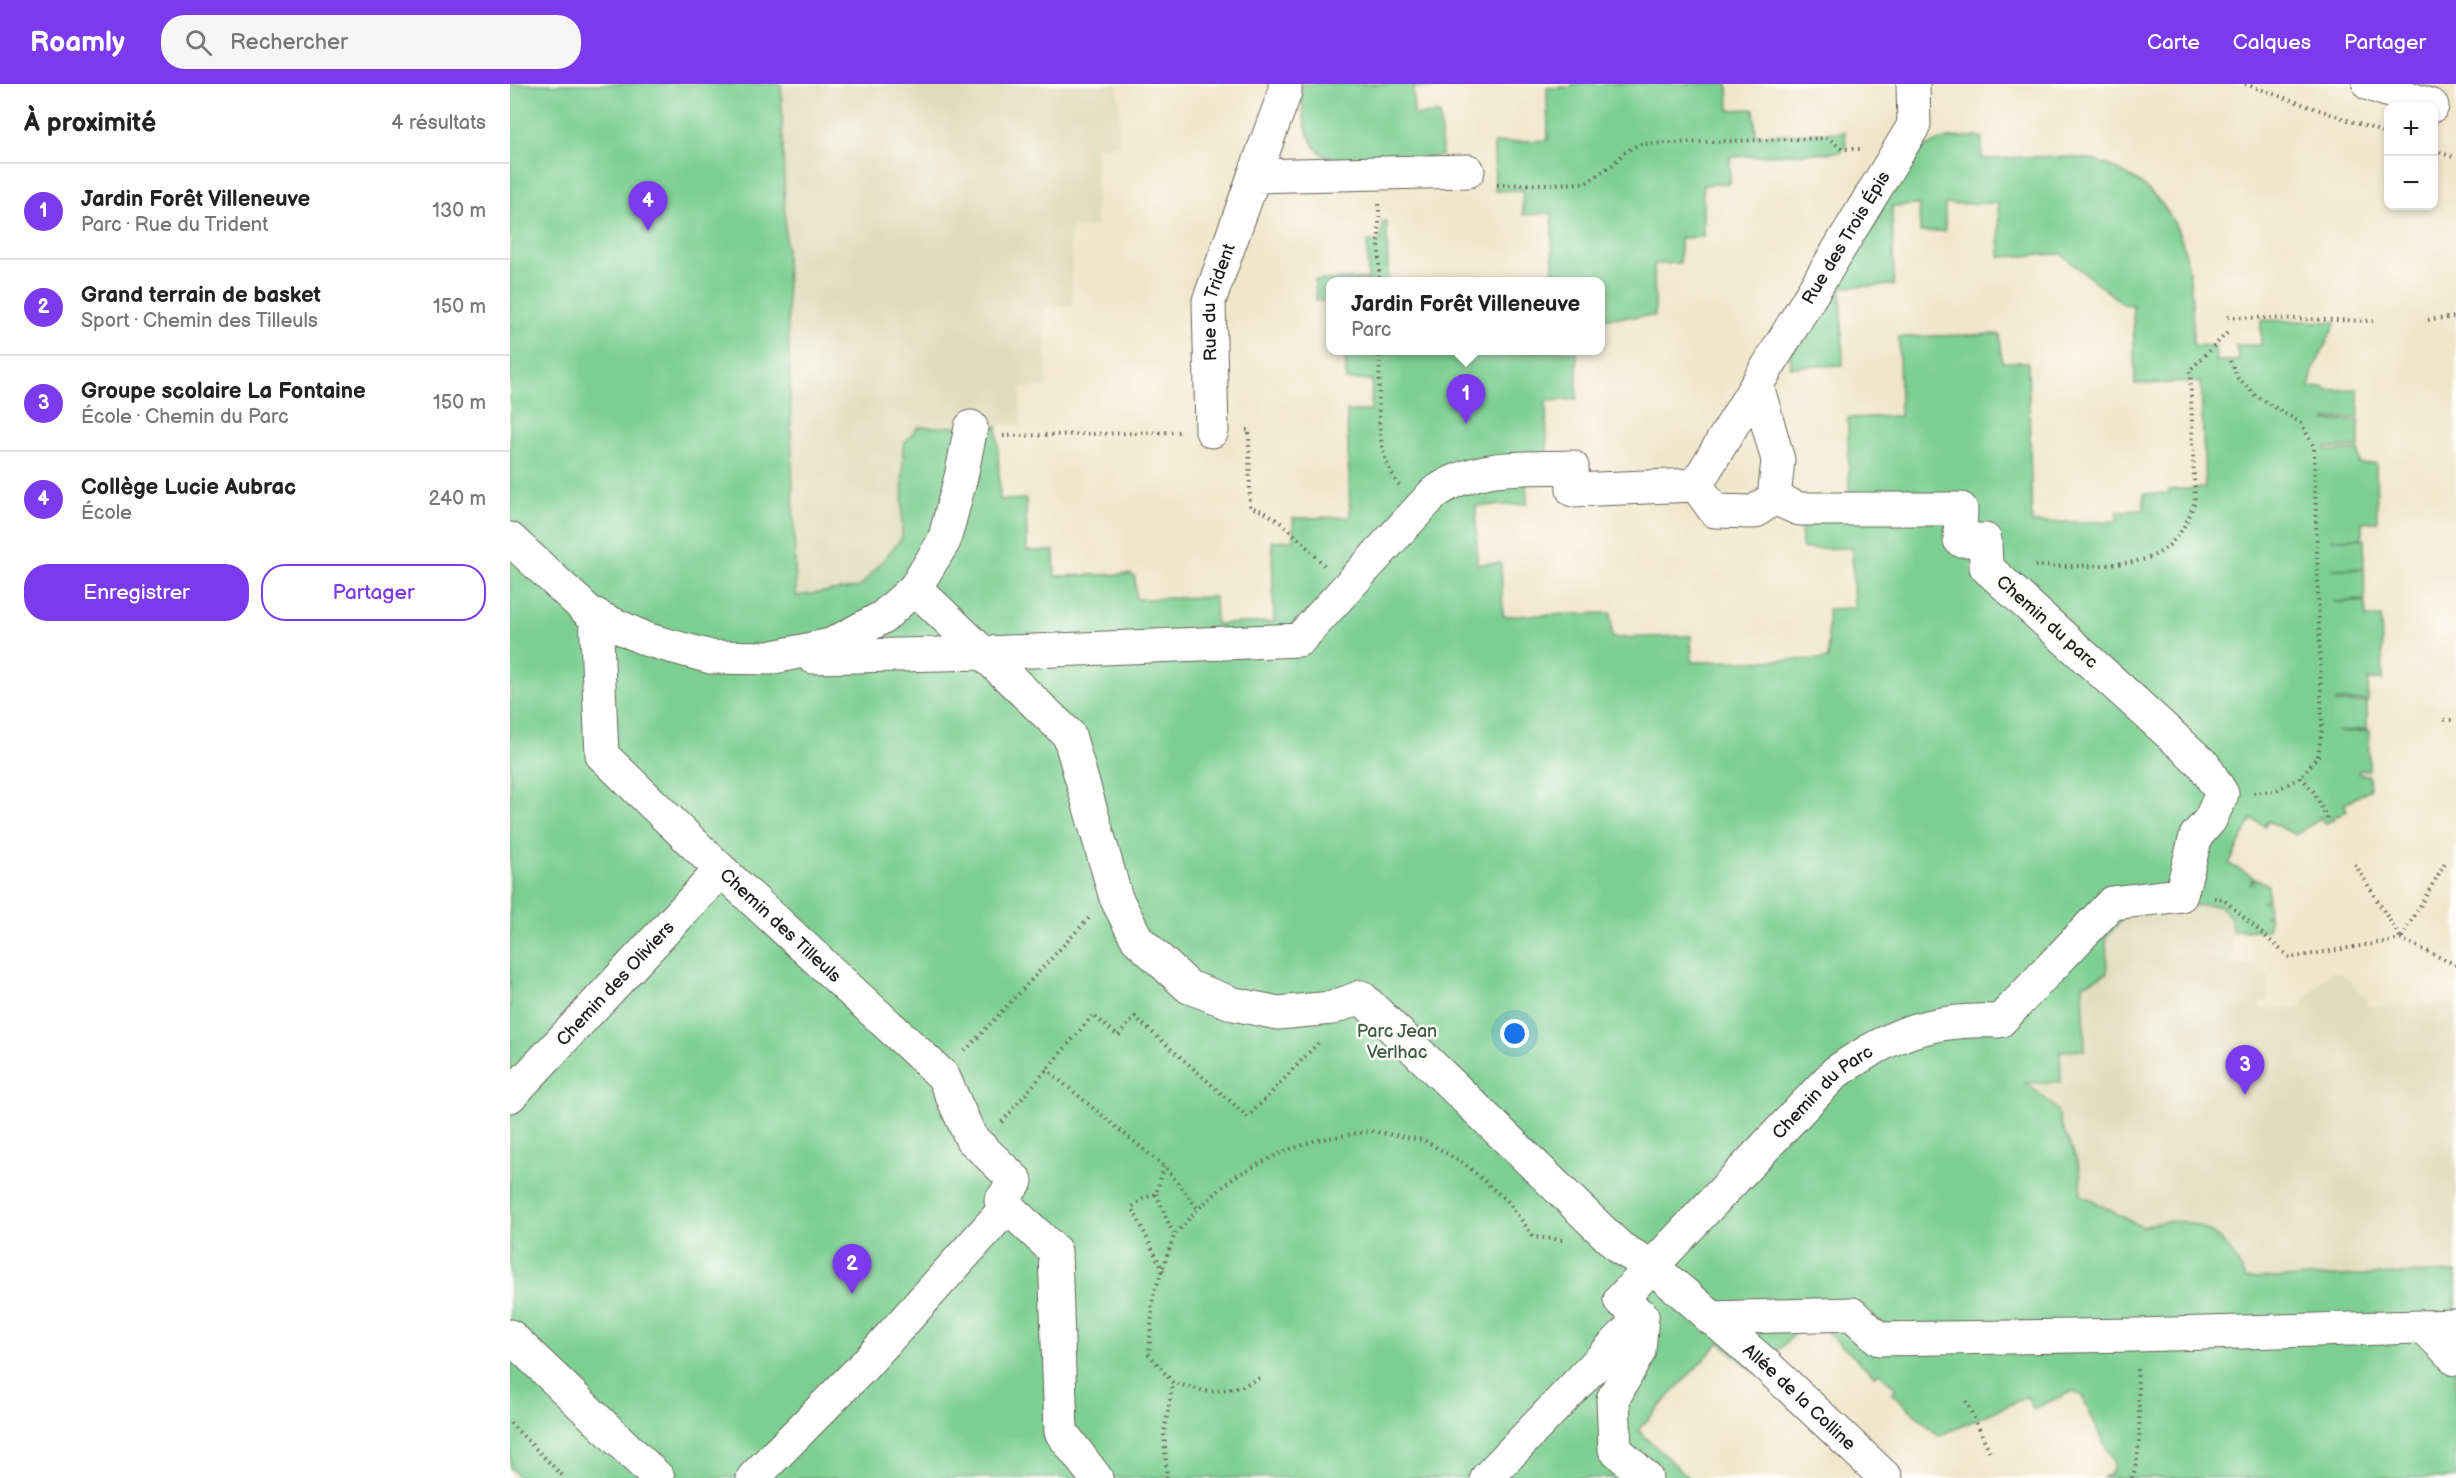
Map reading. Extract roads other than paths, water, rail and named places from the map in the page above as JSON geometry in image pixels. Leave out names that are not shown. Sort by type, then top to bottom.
[{"type":"street","name":"Rue du Trident","points":[[1212,431],[1209,301],[1285,92],[1285,84]]},
{"type":"street","name":"Rue des Trois Épis","points":[[1696,485],[1914,125],[1913,84]]},
{"type":"street","points":[[2369,84],[2419,102]]},
{"type":"street","points":[[2438,109],[2456,115]]},
{"type":"street","points":[[1254,176],[1468,170]]},
{"type":"street","points":[[510,539],[594,615],[648,640],[711,657],[769,658],[983,653],[1299,640],[1434,493],[1449,482],[1469,474],[1490,469],[1572,467],[1573,489],[1696,485],[1715,511],[1754,512],[1774,498],[1778,460],[1757,385]]},
{"type":"street","points":[[769,658],[831,645],[883,616],[915,588],[944,541],[970,432]]},
{"type":"street","name":"Chemin du parc","points":[[1774,498],[1799,509],[1961,509],[1960,540],[1985,540],[1986,567],[2204,765],[2222,794],[2210,820],[2196,836],[2181,895]]},
{"type":"street","points":[[915,588],[983,653]]},
{"type":"street","name":"Chemin des Tilleuls","points":[[594,615],[602,755],[721,870],[943,1076],[970,1138],[1016,1181],[1001,1201],[1007,1207]]},
{"type":"street","name":"Allée de la Colline","points":[[983,653],[1069,735],[1116,898],[1137,939],[1190,987],[1234,1004],[1278,1013],[1332,1008],[1361,997],[1620,1248],[1651,1266],[1765,1364],[1886,1478]]},
{"type":"street","name":"Chemin des Oliviers","points":[[510,1096],[721,870]]},
{"type":"street","name":"Chemin du Parc","points":[[1642,1316],[1620,1300],[1836,1072],[1866,1052],[1899,1035],[1926,1025],[1956,1020],[2000,1021],[2112,903],[2181,895]]},
{"type":"street","points":[[753,1478],[861,1369],[1007,1207],[1055,1251],[1061,1432],[1096,1478]]},
{"type":"street","points":[[1710,1318],[1852,1314],[1879,1339],[2456,1326]]},
{"type":"street","points":[[1487,1478],[1642,1316]]},
{"type":"street","points":[[1642,1316],[1639,1351],[1613,1399],[1615,1449],[1646,1478]]},
{"type":"street","points":[[2424,1327],[2456,1359]]},
{"type":"street","points":[[510,1336],[658,1478]]},
{"type":"place","name":"Collège Lucie Aubrac","points":[[648,231]]},
{"type":"place","name":"Jardin Forêt Villeneuve","points":[[1466,424]]},
{"type":"place","name":"Groupe scolaire La Fontaine","points":[[2245,1095]]},
{"type":"place","name":"Grand terrain de basket","points":[[852,1294]]},
{"type":"park label","name":"Parc Jean Verlhac","points":[[1397,1041]]}]
